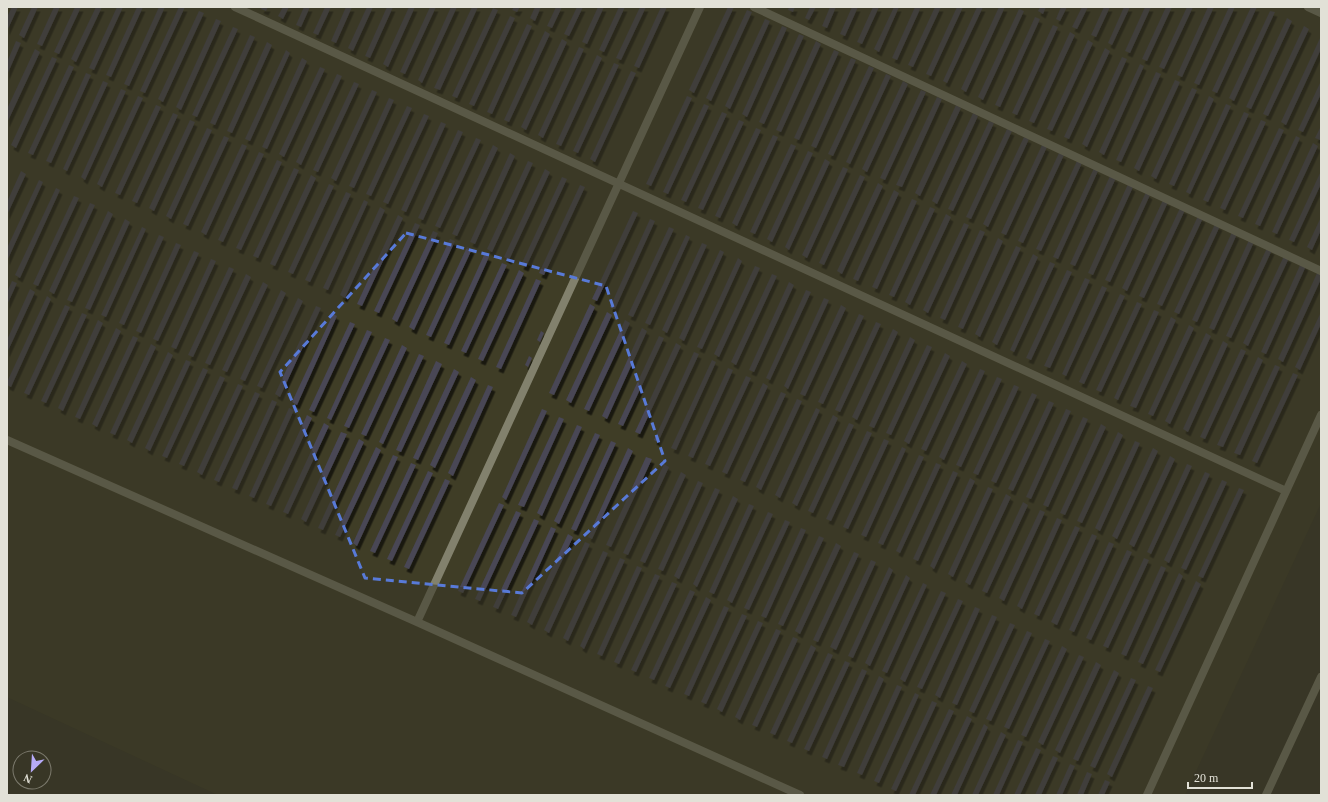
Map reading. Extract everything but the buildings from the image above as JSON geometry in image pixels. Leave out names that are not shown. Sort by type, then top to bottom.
[{"type":"street","points":[[235,7],[1286,491]]},
{"type":"street","points":[[417,622],[700,7]]},
{"type":"street","points":[[754,7],[1321,271]]},
{"type":"street","points":[[1308,7],[1321,13]]},
{"type":"street","points":[[1147,795],[1321,415]]},
{"type":"street","points":[[7,440],[417,622],[800,795]]},
{"type":"street","points":[[1266,795],[1321,677]]},
{"type":"highlighted area","points":[[406,233],[606,286],[665,461],[522,593],[365,578],[280,372]]},
{"type":"shaded area","points":[[7,7],[1321,7],[1321,503],[1185,795],[218,795],[7,697]]}]
